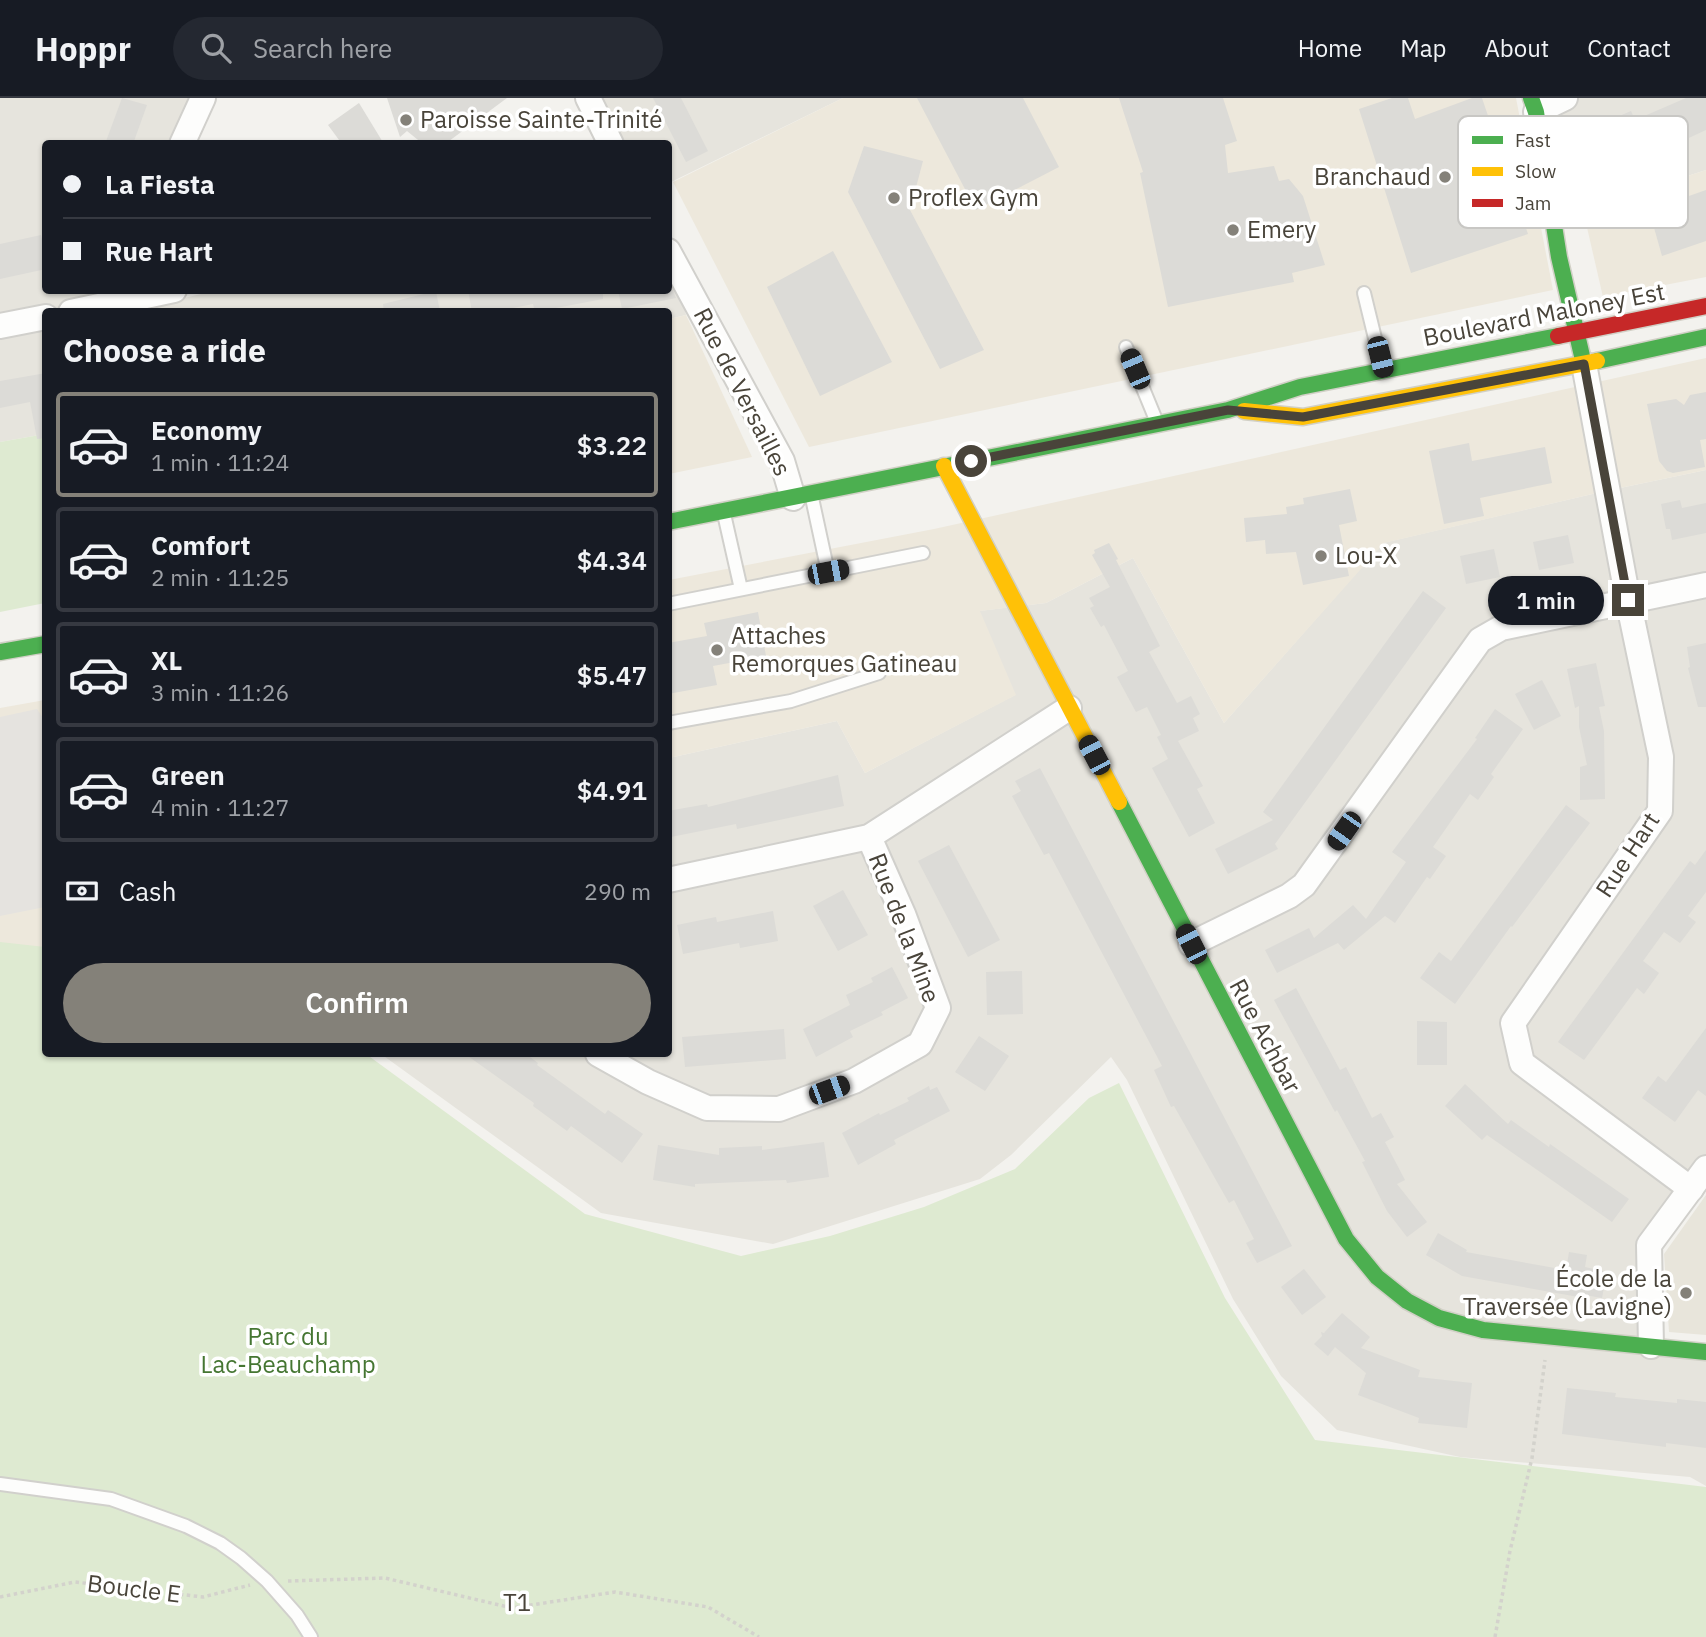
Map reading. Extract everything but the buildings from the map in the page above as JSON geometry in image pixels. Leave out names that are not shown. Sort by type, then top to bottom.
[{"type":"main road","name":"Rue Hart","points":[[1554,228],[1584,364]]},
{"type":"main road","name":"Boulevard Maloney Est","points":[[672,521],[1228,410],[1300,387],[1706,306]]},
{"type":"main road","name":"Boulevard Maloney Est","points":[[1228,410],[1303,417],[1584,364],[1706,337]]},
{"type":"main road","name":"Rue Achbar","points":[[944,466],[1346,1239],[1377,1277],[1407,1301],[1439,1318],[1483,1330],[1706,1352]]},
{"type":"main road","points":[[0,652],[42,644]]},
{"type":"street","points":[[184,140],[203,98]]},
{"type":"street","points":[[588,98],[609,140]]},
{"type":"street","points":[[1534,105],[1565,98]]},
{"type":"street","name":"Rue de Versailles","points":[[672,258],[802,496]]},
{"type":"street","points":[[90,308],[154,294]]},
{"type":"street","points":[[0,326],[42,318]]},
{"type":"street","name":"Rue Hart","points":[[1584,364],[1628,600],[1661,757],[1660,811],[1513,1023],[1522,1063],[1691,1189]]},
{"type":"street","points":[[1191,944],[1289,896],[1304,885],[1479,640],[1501,628],[1706,585]]},
{"type":"street","name":"Rue de la Mine","points":[[672,879],[869,837],[1069,708]]},
{"type":"street","name":"Rue de la Mine","points":[[603,1057],[648,1082],[707,1108],[779,1109],[854,1081],[920,1044],[938,1008],[904,914],[869,837]]},
{"type":"street","points":[[1651,1346],[1649,1245],[1706,1168]]},
{"type":"lane","points":[[1364,293],[1383,371]]},
{"type":"lane","points":[[1126,347],[1158,423]]},
{"type":"lane","points":[[802,496],[828,572]]},
{"type":"lane","points":[[723,512],[741,589]]},
{"type":"lane","points":[[672,603],[923,553]]},
{"type":"lane","points":[[672,722],[791,701],[879,673]]},
{"type":"lane","points":[[0,1484],[111,1499],[186,1527],[241,1558],[267,1581],[297,1615],[311,1637]]},
{"type":"path","points":[[1495,1637],[1510,1551],[1532,1458],[1548,1336]]},
{"type":"path","name":"T1","points":[[267,1581],[386,1578],[512,1608],[615,1592],[708,1607],[759,1637]]},
{"type":"path","name":"Boucle E","points":[[0,1597],[75,1582],[203,1597],[267,1581]]},
{"type":"shaded area","points":[[0,98],[204,98],[176,140],[42,140],[42,294],[161,294],[163,303],[201,294],[672,294],[672,248],[686,315],[672,318],[672,308],[42,308],[42,435],[0,442]]},
{"type":"shaded area","points":[[599,98],[843,98],[672,182],[672,140],[624,140]]},
{"type":"shaded area","points":[[843,98],[1516,98],[1519,116],[1458,116],[1458,228],[1541,228],[1553,290],[809,447],[673,182]]},
{"type":"shaded area","points":[[1532,98],[1706,98],[1706,170],[1688,176],[1688,116],[1540,116]]},
{"type":"shaded area","points":[[1706,170],[1706,277],[1603,297],[1587,228],[1688,228],[1688,176]]},
{"type":"shaded area","points":[[686,315],[752,457],[672,473],[672,318]]},
{"type":"shaded area","points":[[1706,358],[1706,470],[1384,543],[1224,723],[1133,558],[1046,603],[980,611],[1016,695],[865,773],[837,721],[672,757],[672,579],[934,529]]},
{"type":"shaded area","points":[[1706,470],[1706,1164],[1644,1250],[1639,1346],[1706,1353],[1706,1486],[1690,1477],[1460,1457],[1337,1430],[1281,1376],[1233,1299],[1127,1080],[1111,1057],[1011,1155],[980,1179],[773,1244],[601,1213],[385,1057],[672,1057],[672,757],[837,721],[865,773],[1015,695],[979,611],[1046,603],[1133,558],[1224,723],[1383,543]]},
{"type":"shaded area","points":[[42,701],[42,948],[0,943],[0,708]]},
{"type":"shaded area","points":[[37,709],[42,717],[42,908],[0,916],[0,717]]},
{"type":"shaded area","name":"École de la Traversée (Lavigne)","points":[[1706,1195],[1706,1335],[1669,1332],[1664,1254]]},
{"type":"green space","points":[[42,435],[42,604],[0,612],[0,442]]},
{"type":"green space","name":"Parc du Lac-Beauchamp","points":[[0,942],[42,947],[42,1057],[370,1057],[585,1214],[741,1256],[830,1236],[924,1207],[1015,1169],[1089,1098],[1119,1083],[1225,1298],[1315,1440],[1706,1487],[1706,1637],[0,1637]]},
{"type":"traffic: fast","points":[[1531,98],[1537,116]]},
{"type":"traffic: fast","points":[[1554,228],[1582,356]]},
{"type":"traffic: fast","points":[[672,521],[1228,410],[1300,387],[1558,336]]},
{"type":"traffic: fast","points":[[1597,361],[1706,337]]},
{"type":"traffic: fast","points":[[0,652],[42,645]]},
{"type":"traffic: fast","points":[[1119,802],[1346,1239],[1377,1277],[1407,1301],[1439,1318],[1483,1330],[1706,1352]]},
{"type":"traffic: slow","points":[[1244,411],[1303,417],[1597,361]]},
{"type":"traffic: slow","points":[[944,466],[1119,802]]},
{"type":"traffic: jam","points":[[1558,336],[1706,306]]},
{"type":"place","name":"Paroisse Sainte-Trinité","points":[[406,120]]},
{"type":"place","name":"Branchaud","points":[[1445,177]]},
{"type":"place","name":"Proflex Gym","points":[[894,198]]},
{"type":"place","name":"Emery","points":[[1233,230]]},
{"type":"place","name":"Lou-X","points":[[1321,556]]},
{"type":"place","name":"Attaches Remorques Gatineau","points":[[717,650]]},
{"type":"place","name":"École de la Traversée (Lavigne)","points":[[1686,1293]]},
{"type":"route","points":[[971,461],[1228,410],[1303,417],[1584,364],[1628,600]]}]
